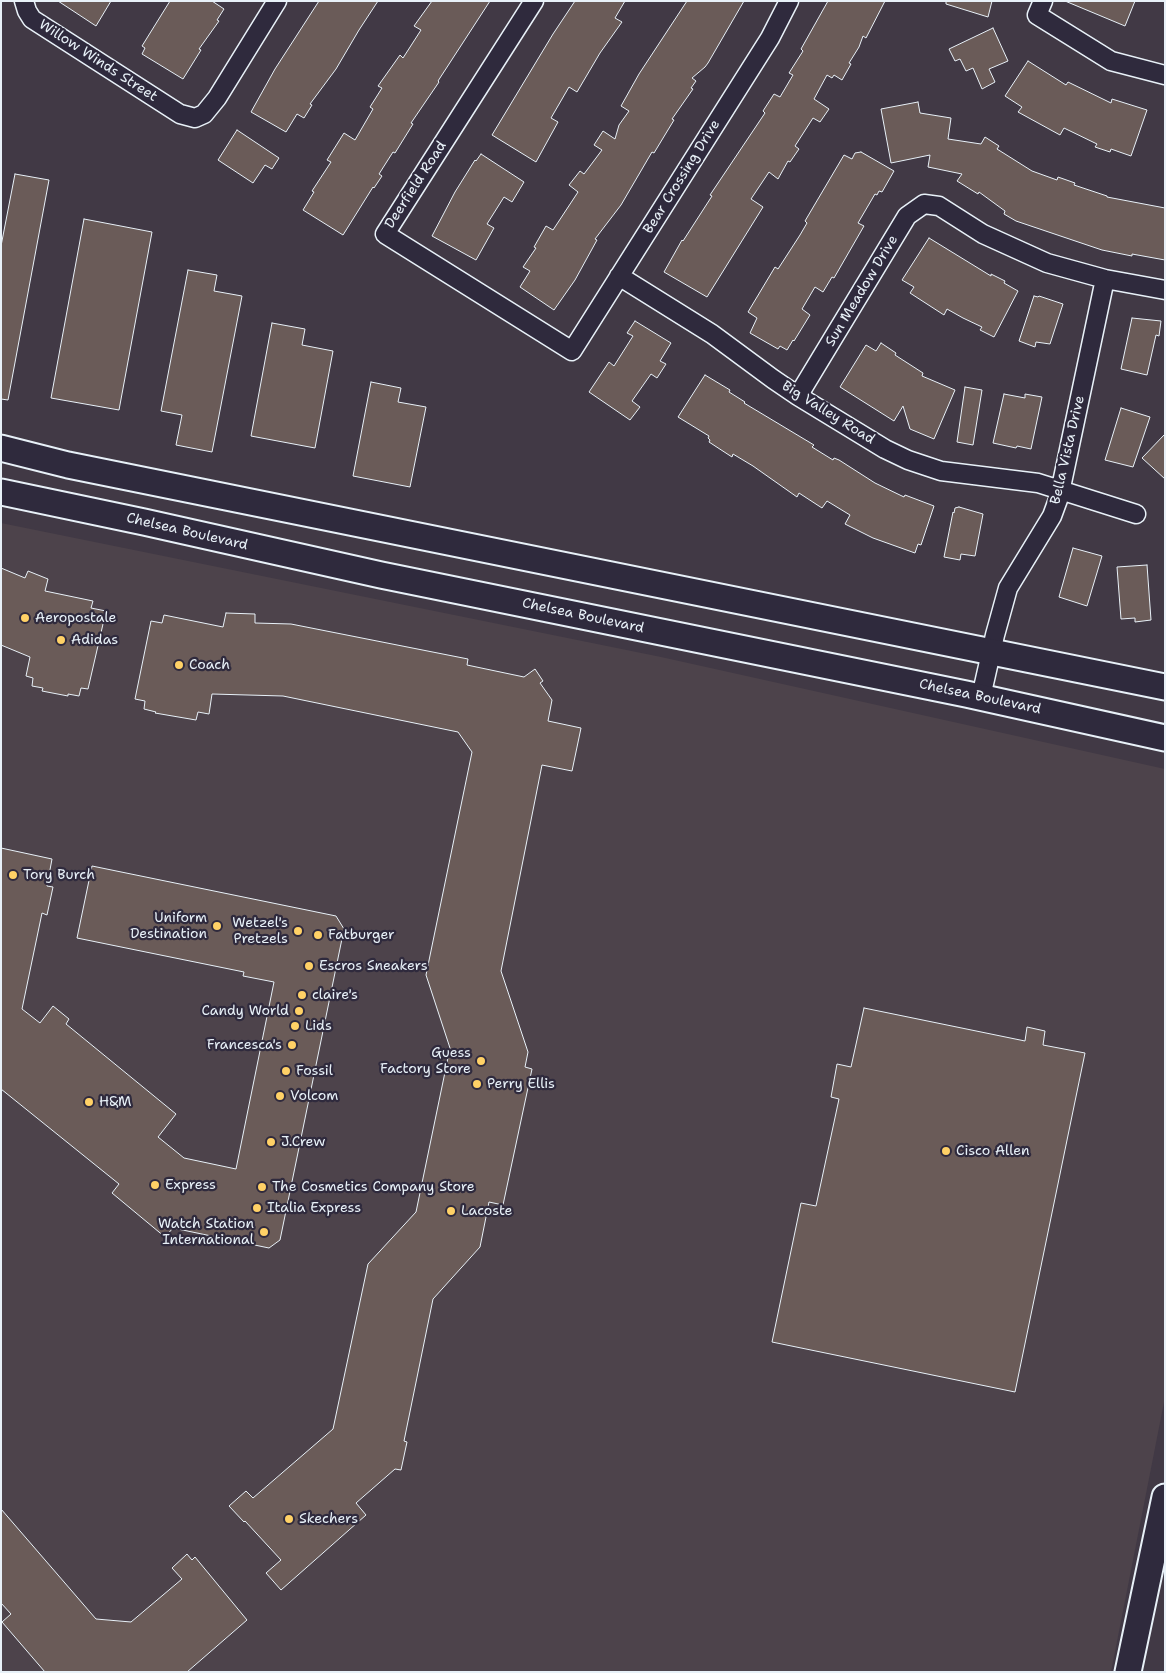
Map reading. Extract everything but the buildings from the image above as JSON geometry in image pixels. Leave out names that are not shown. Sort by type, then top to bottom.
[{"type":"main road","points":[[1,448],[87,469],[1165,688]]},
{"type":"main road","name":"Chelsea Boulevard","points":[[1,492],[381,575],[981,697],[1165,738]]},
{"type":"main road","points":[[1128,1672],[1165,1497]]},
{"type":"street","name":"Willow Winds Street","points":[[24,1],[32,19],[180,114],[195,118],[204,114],[216,98],[276,1]]},
{"type":"street","name":"Deerfield Road","points":[[534,1],[385,234],[572,351]]},
{"type":"street","name":"Bear Crossing Drive","points":[[572,351],[770,38],[789,1]]},
{"type":"street","points":[[1040,8],[1111,61],[1165,75]]},
{"type":"street","name":"Sun Meadow Drive","points":[[798,396],[907,216],[924,204],[939,206],[984,234],[1047,263],[1105,279]]},
{"type":"street","name":"Big Valley Road","points":[[619,276],[712,334],[798,396],[890,452],[918,465],[952,473],[1032,482],[1136,514]]},
{"type":"street","points":[[1105,279],[1165,290]]},
{"type":"street","name":"Bella Vista Drive","points":[[981,697],[990,653],[1008,588],[1057,506],[1105,279]]},
{"type":"shaded area","points":[[1,523],[661,657],[1165,769],[1165,1397],[1111,1672],[1,1672]]},
{"type":"place","name":"Aeropostale","points":[[25,618]]},
{"type":"place","name":"Adidas","points":[[61,640]]},
{"type":"place","name":"Coach","points":[[179,665]]},
{"type":"place","name":"Tory Burch","points":[[13,875]]},
{"type":"place","name":"Uniform Destination","points":[[217,926]]},
{"type":"place","name":"Wetzel's Pretzels","points":[[298,931]]},
{"type":"place","name":"Fatburger","points":[[318,935]]},
{"type":"place","name":"Escros Sneakers","points":[[309,966]]},
{"type":"place","name":"claire's","points":[[302,995]]},
{"type":"place","name":"Candy World","points":[[299,1011]]},
{"type":"place","name":"Lids","points":[[295,1026]]},
{"type":"place","name":"Francesca's","points":[[292,1045]]},
{"type":"place","name":"Guess Factory Store","points":[[481,1061]]},
{"type":"place","name":"Fossil","points":[[286,1071]]},
{"type":"place","name":"Perry Ellis","points":[[477,1084]]},
{"type":"place","name":"Volcom","points":[[280,1096]]},
{"type":"place","name":"H&M","points":[[89,1102]]},
{"type":"place","name":"J.Crew","points":[[271,1142]]},
{"type":"place","name":"Cisco Allen","points":[[946,1151]]},
{"type":"place","name":"Express","points":[[155,1185]]},
{"type":"place","name":"The Cosmetics Company Store","points":[[262,1187]]},
{"type":"place","name":"Italia Express","points":[[257,1208]]},
{"type":"place","name":"Lacoste","points":[[451,1211]]},
{"type":"place","name":"Watch Station International","points":[[264,1232]]},
{"type":"place","name":"Skechers","points":[[289,1519]]}]
